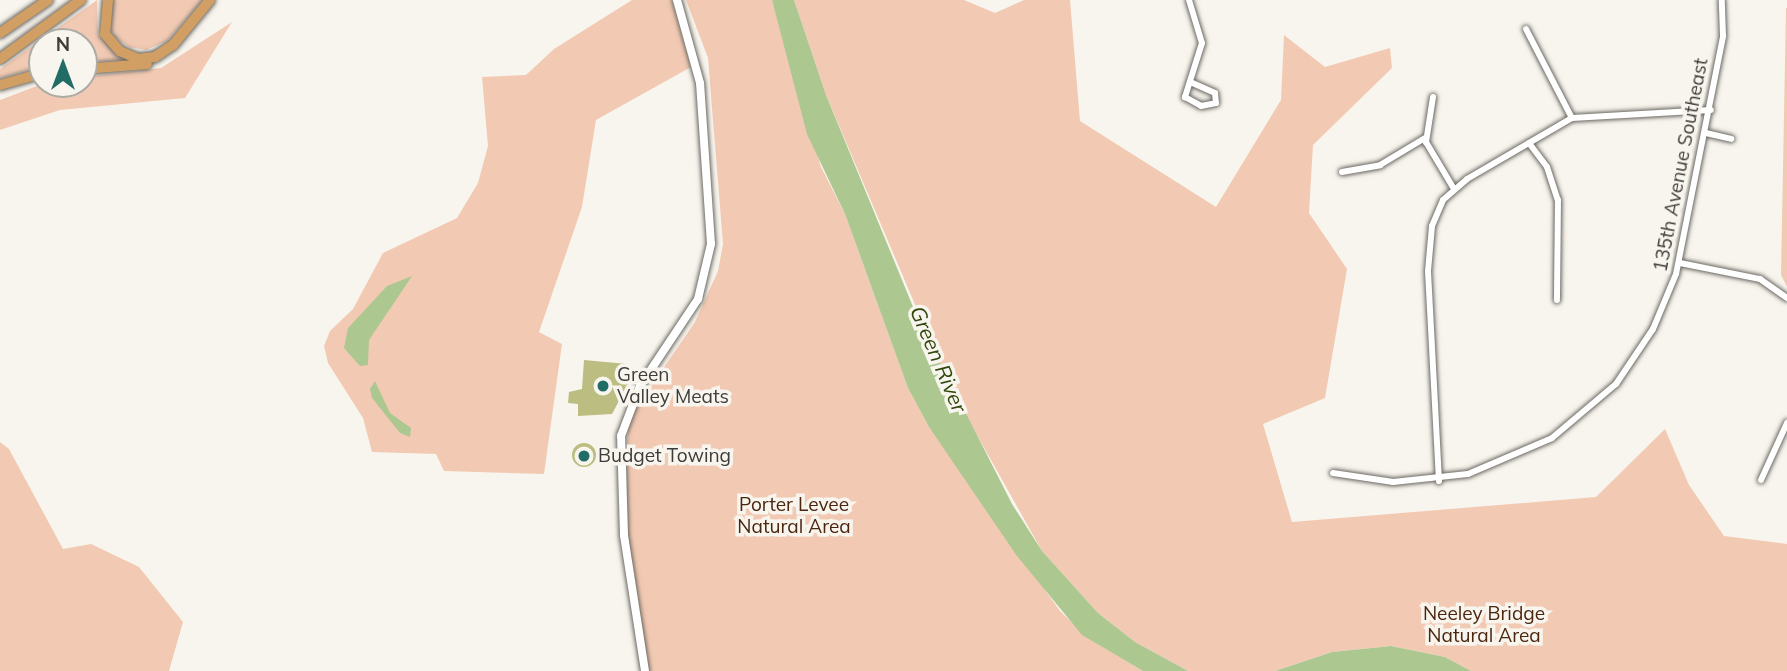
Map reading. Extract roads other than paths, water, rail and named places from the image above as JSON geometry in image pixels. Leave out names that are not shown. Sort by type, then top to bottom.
[{"type":"highway","points":[[0,33],[48,0]]},
{"type":"highway","points":[[0,58],[81,0]]},
{"type":"highway","points":[[108,0],[105,34],[120,51],[138,59],[155,57],[173,45],[210,0]]},
{"type":"highway","points":[[98,68],[137,66],[167,56],[219,0]]},
{"type":"highway","points":[[0,85],[28,77]]},
{"type":"street","points":[[645,671],[624,535],[621,436],[640,386],[698,299],[711,244],[699,73],[677,0]]},
{"type":"street","points":[[1189,0],[1202,43],[1185,97],[1189,102],[1216,103],[1215,93],[1190,82]]},
{"type":"street","name":"135th Avenue Southeast","points":[[1334,473],[1393,482],[1439,481],[1534,447],[1602,399],[1653,329],[1680,263],[1723,36],[1722,0]]},
{"type":"street","points":[[1526,29],[1572,118]]},
{"type":"street","points":[[1433,97],[1425,138],[1454,189]]},
{"type":"street","points":[[1439,481],[1428,353],[1429,246],[1437,211],[1454,189],[1572,118],[1711,110]]},
{"type":"street","points":[[1706,133],[1731,139]]},
{"type":"street","points":[[1342,172],[1380,165],[1425,138]]},
{"type":"street","points":[[1529,143],[1546,167],[1558,200],[1557,300]]},
{"type":"street","points":[[1680,263],[1760,279],[1787,298]]},
{"type":"street","points":[[1761,481],[1787,423]]},
{"type":"place","name":"Green Valley Meats","points":[[603,386]]},
{"type":"place","name":"Budget Towing","points":[[584,456]]},
{"type":"water label","name":"Green River","points":[[939,359]]},
{"type":"park label","name":"Porter Levee Natural Area","points":[[794,516]]},
{"type":"park label","name":"Neeley Bridge Natural Area","points":[[1484,625]]}]
